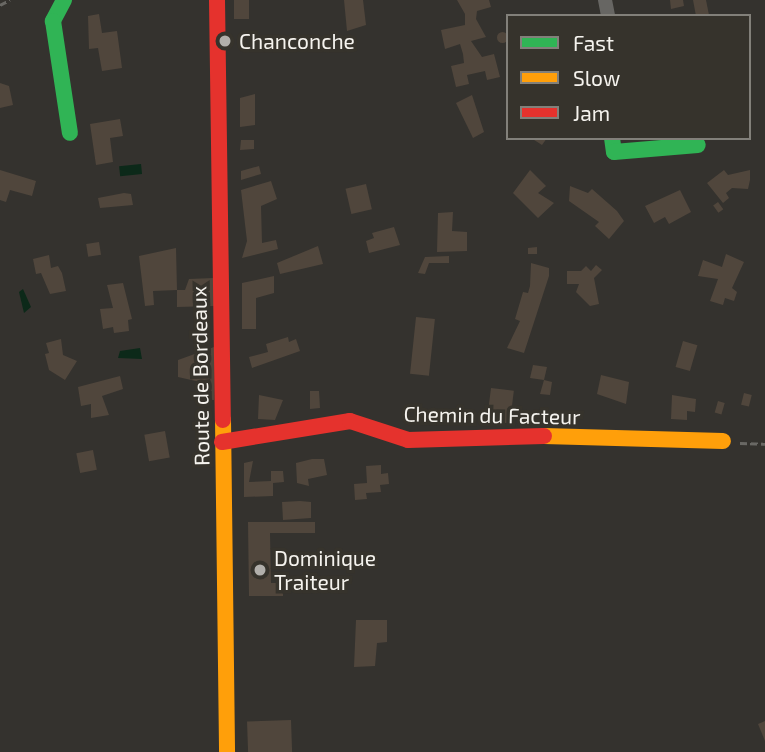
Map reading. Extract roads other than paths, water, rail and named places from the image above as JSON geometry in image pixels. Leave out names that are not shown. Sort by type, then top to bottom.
[{"type":"main road","points":[[64,0],[53,21],[70,133]]},
{"type":"main road","name":"Route de Bordeaux","points":[[217,0],[227,752]]},
{"type":"main road","points":[[612,140],[614,152],[698,145]]},
{"type":"main road","name":"Chemin du Facteur","points":[[222,442],[349,421],[408,440],[562,436],[723,442]]},
{"type":"place","name":"Chanconche","points":[[225,41]]},
{"type":"place","name":"Dominique Traiteur","points":[[260,570]]}]
